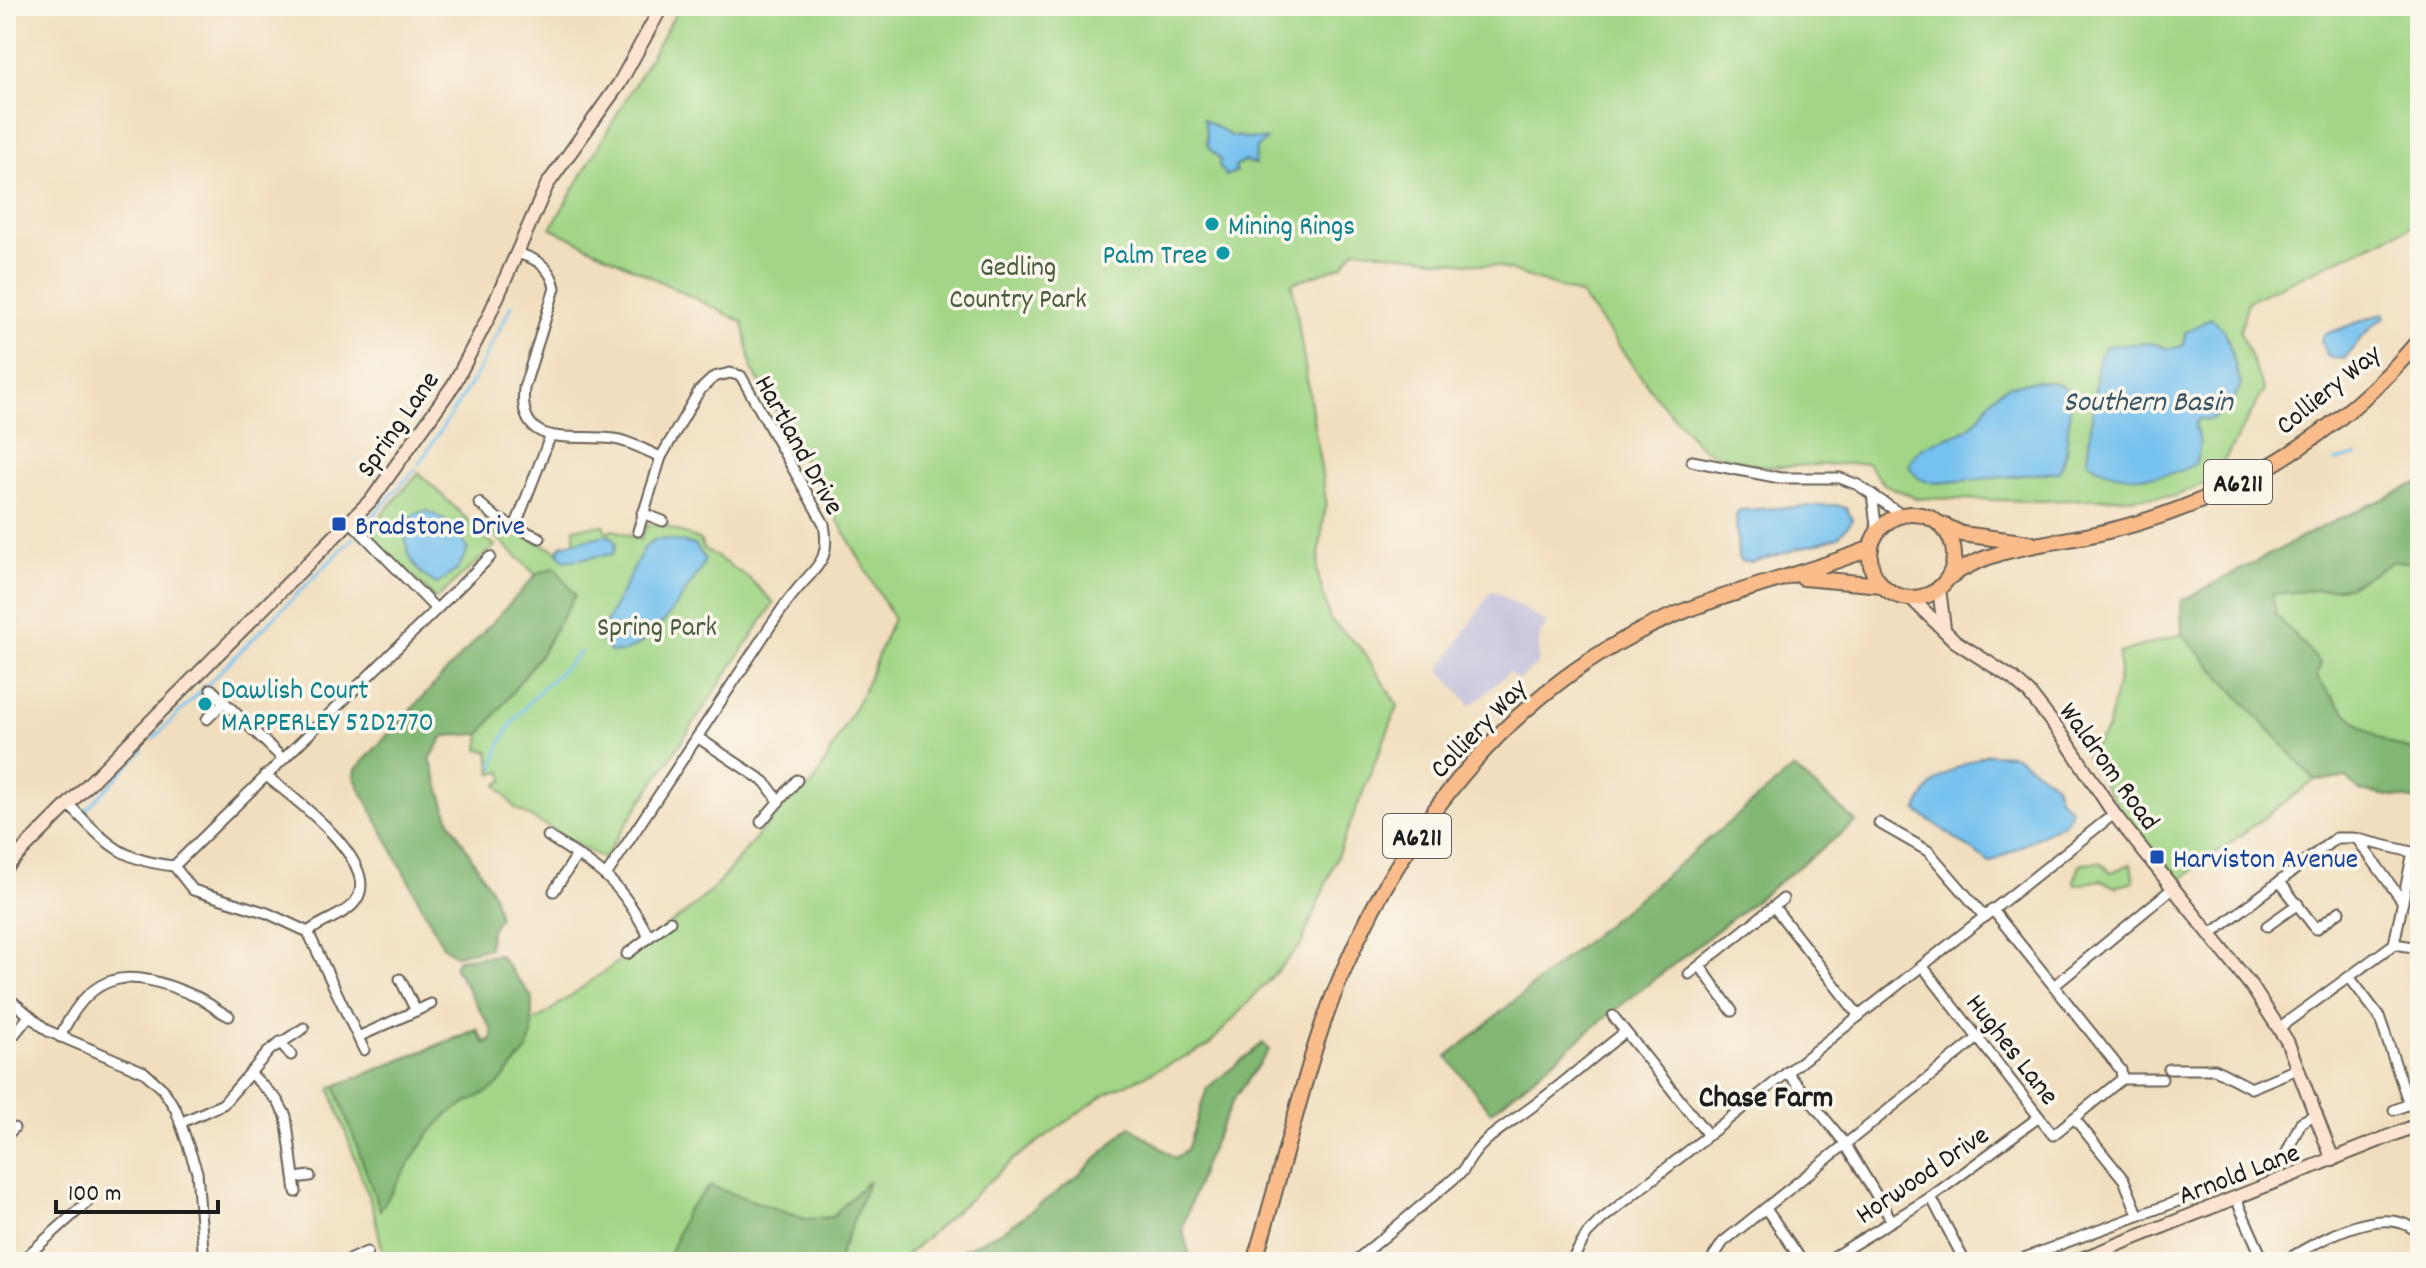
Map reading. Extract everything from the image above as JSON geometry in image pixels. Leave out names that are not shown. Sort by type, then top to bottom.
[{"type":"main road","name":"Colliery Way","points":[[1944,583],[1973,561],[2034,544],[2105,532],[2149,519],[2252,476],[2343,415],[2372,391],[2420,339]]},
{"type":"main road","points":[[1918,514],[1936,521],[1953,544],[1953,565],[1944,583],[1927,595],[1911,598],[1892,593],[1882,585],[1871,565],[1871,548],[1877,532],[1902,515],[1918,514]]},
{"type":"main road","name":"Colliery Way","points":[[1936,521],[1962,534],[2034,544]]},
{"type":"main road","name":"Colliery Way","points":[[1254,1262],[1317,1041],[1348,961],[1383,891],[1448,792],[1506,727],[1566,677],[1637,633],[1705,602],[1828,566],[1871,548]]},
{"type":"main road","name":"Colliery Way","points":[[1783,577],[1882,585]]},
{"type":"street","name":"Spring Lane","points":[[6,867],[390,477],[454,384],[547,185],[619,84],[662,6]]},
{"type":"street","points":[[516,253],[541,263],[551,274],[555,288],[523,400],[529,420],[550,437],[615,439],[661,457],[638,531]]},
{"type":"street","name":"Hartland Drive","points":[[607,874],[787,603],[819,567],[828,545],[824,524],[741,376],[730,373],[714,377],[699,391],[661,457]]},
{"type":"street","points":[[515,527],[550,437]]},
{"type":"street","points":[[1692,461],[1780,478],[1840,478],[1872,494],[1902,515]]},
{"type":"street","points":[[1872,494],[1877,532]]},
{"type":"street","points":[[479,503],[515,527],[540,538]]},
{"type":"street","points":[[642,513],[663,521]]},
{"type":"street","points":[[350,521],[436,609]]},
{"type":"street","points":[[174,866],[490,557]]},
{"type":"street","points":[[1944,583],[1944,628]]},
{"type":"street","name":"Waldrom Road","points":[[1911,598],[1967,650],[2012,678],[2029,693],[2065,739],[2114,814],[2211,934],[2280,1027],[2299,1068],[2333,1160]]},
{"type":"street","points":[[211,689],[283,759]]},
{"type":"street","points":[[207,719],[224,702]]},
{"type":"street","points":[[697,737],[765,782],[779,801]]},
{"type":"street","points":[[265,775],[315,817],[359,868],[360,891],[353,905],[308,932]]},
{"type":"street","points":[[761,822],[797,780]]},
{"type":"street","points":[[69,805],[111,848],[154,864],[174,866],[193,890],[267,913],[308,932],[364,1050]]},
{"type":"street","points":[[1571,1262],[1601,1220],[2114,814]]},
{"type":"street","points":[[1879,823],[1928,851],[1988,913],[2054,986],[2121,1070],[2122,1079]]},
{"type":"street","points":[[548,836],[607,874],[626,896],[649,937]]},
{"type":"street","points":[[2211,934],[2336,838],[2417,853],[2394,944],[2280,1027]]},
{"type":"street","points":[[2358,840],[2403,902]]},
{"type":"street","points":[[554,891],[577,855]]},
{"type":"street","points":[[2280,882],[2316,929],[2340,911]]},
{"type":"street","points":[[2054,986],[2173,888]]},
{"type":"street","points":[[1689,974],[1783,899]]},
{"type":"street","points":[[2267,926],[2298,904]]},
{"type":"street","points":[[1774,907],[1859,1016]]},
{"type":"street","points":[[627,954],[670,921]]},
{"type":"street","points":[[2394,944],[2420,948]]},
{"type":"street","points":[[1700,966],[1732,1011]]},
{"type":"street","name":"Hughes Lane","points":[[1923,967],[2053,1135],[2074,1118]]},
{"type":"street","points":[[60,1037],[81,1004],[106,980],[116,977],[152,979],[200,998],[221,1016]]},
{"type":"street","points":[[2350,978],[2379,1016],[2409,1104]]},
{"type":"street","points":[[400,979],[416,1011]]},
{"type":"street","points":[[6,996],[60,1037],[154,1079],[176,1110],[199,1182],[204,1262]]},
{"type":"street","points":[[358,1037],[431,1004]]},
{"type":"street","points":[[6,1045],[29,1016]]},
{"type":"street","points":[[1613,1016],[1708,1135]]},
{"type":"street","points":[[180,1123],[223,1104],[280,1042],[304,1028]]},
{"type":"street","points":[[1354,1262],[1463,1171],[1471,1153],[1505,1123],[1528,1109],[1625,1032]]},
{"type":"street","points":[[1710,1262],[1723,1242],[1844,1142],[1978,1038]]},
{"type":"street","points":[[280,1042],[291,1055]]},
{"type":"street","points":[[2169,1069],[2215,1069],[2251,1088],[2299,1068]]},
{"type":"street","points":[[1787,1072],[1844,1142],[1892,1221]]},
{"type":"street","points":[[250,1073],[277,1100],[286,1116],[296,1192]]},
{"type":"street","points":[[2138,1214],[2124,1180],[2074,1118],[2122,1079],[2162,1079]]},
{"type":"street","points":[[2394,1110],[2420,1100]]},
{"type":"street","points":[[2286,1154],[2301,1122],[2317,1114]]},
{"type":"street","name":"Horwood Drive","points":[[1825,1262],[1931,1197],[2039,1117]]},
{"type":"street","name":"Arnold Lane","points":[[2074,1262],[2420,1124]]},
{"type":"street","points":[[8,1140],[14,1128]]},
{"type":"street","points":[[295,1178],[310,1176]]},
{"type":"street","points":[[20,1262],[93,1197]]},
{"type":"street","points":[[1931,1197],[1965,1262]]},
{"type":"street","points":[[2236,1199],[2262,1259],[2250,1262]]},
{"type":"street","points":[[2013,1262],[2181,1200]]},
{"type":"street","points":[[83,1206],[92,1215]]},
{"type":"street","points":[[1766,1209],[1803,1262]]},
{"type":"street","points":[[2283,1262],[2317,1242],[2384,1218],[2407,1223],[2420,1235]]},
{"type":"street","points":[[338,1250],[345,1261],[367,1252]]},
{"type":"street","points":[[29,1253],[38,1262]]},
{"type":"shaded area","points":[[1492,590],[1547,623],[1540,634],[1537,665],[1518,680],[1509,672],[1471,706],[1440,670]]},
{"type":"green space","name":"Gedling Country Park","points":[[680,6],[2420,6],[2420,222],[2248,301],[2240,331],[2264,391],[2213,480],[2175,496],[2038,501],[1915,498],[1884,484],[1867,463],[1763,467],[1710,452],[1700,446],[1657,398],[1581,295],[1500,267],[1355,249],[1342,266],[1292,283],[1326,501],[1317,571],[1330,620],[1361,648],[1398,706],[1301,945],[1208,1046],[1105,1094],[1014,1159],[899,1262],[385,1262],[374,1212],[330,1088],[477,1029],[485,1042],[540,1018],[691,909],[716,886],[779,810],[814,783],[863,692],[893,618],[752,369],[743,322],[551,228]]},
{"type":"green space","points":[[419,473],[495,546],[436,599],[366,532]]},
{"type":"green space","points":[[2420,482],[2420,801],[2360,791],[2347,778],[2315,780],[2180,880],[2121,811],[2086,756],[2107,730],[2120,671],[2119,653],[2182,634],[2181,601],[2320,528]]},
{"type":"green space","points":[[2420,482],[2420,563],[2394,561],[2348,587],[2272,594],[2276,615],[2321,664],[2316,676],[2348,714],[2388,742],[2420,751],[2420,801],[2360,791],[2347,778],[2315,780],[2182,634],[2181,601],[2320,528]]},
{"type":"green space","name":"Spring Park","points":[[485,520],[558,551],[562,545],[574,542],[574,528],[605,525],[605,530],[610,532],[612,529],[640,540],[647,525],[663,525],[700,540],[703,548],[749,578],[774,603],[603,859],[515,808],[497,785],[504,780],[502,772],[492,774],[489,751],[479,750],[481,734],[542,652],[575,595],[536,575],[483,524]]},
{"type":"green space","points":[[555,567],[575,595],[542,652],[481,734],[444,736],[430,759],[450,821],[493,893],[499,917],[490,931],[489,948],[455,955],[443,946],[354,777],[357,768],[538,573]]},
{"type":"green space","points":[[1794,768],[1856,822],[1606,1017],[1491,1112],[1447,1057]]},
{"type":"green space","points":[[2100,862],[2111,872],[2131,864],[2134,882],[2115,887],[2101,880],[2076,885],[2074,881],[2081,863]]},
{"type":"green space","points":[[499,955],[532,997],[532,1034],[527,1051],[496,1087],[448,1114],[428,1135],[380,1210],[335,1086],[476,1031],[485,1044],[492,1041],[492,1030],[454,966],[458,959]]},
{"type":"green space","points":[[1263,1043],[1269,1050],[1233,1100],[1204,1164],[1182,1229],[1192,1262],[938,1262],[1006,1229],[1077,1177],[1130,1126],[1175,1158],[1187,1150],[1207,1088]]},
{"type":"green space","points":[[869,1180],[837,1262],[629,1262],[629,1259],[668,1258],[686,1211],[710,1186],[805,1219],[832,1217]]},
{"type":"water","points":[[1204,119],[1231,136],[1267,140],[1256,148],[1255,164],[1244,161],[1235,167],[1237,171],[1226,176],[1219,166],[1220,159],[1208,147]]},
{"type":"water","points":[[2383,313],[2385,317],[2372,326],[2344,359],[2328,357],[2321,341],[2323,335]]},
{"type":"water","name":"Southern Basin","points":[[2211,318],[2225,331],[2241,385],[2231,405],[2210,420],[2198,419],[2195,425],[2200,444],[2196,463],[2171,473],[2141,477],[2112,473],[2087,461],[2099,356],[2107,346],[2152,343],[2170,349],[2183,346],[2185,333]]},
{"type":"water","points":[[2037,381],[2060,385],[2071,395],[2066,452],[2059,472],[1937,483],[1923,480],[1914,473],[1909,465],[1920,449],[1972,425],[2000,390]]},
{"type":"water","points":[[1836,505],[1846,508],[1853,520],[1838,537],[1753,562],[1743,562],[1738,557],[1736,516],[1739,510]]},
{"type":"water","points":[[428,511],[454,526],[468,550],[457,570],[437,584],[419,571],[406,543],[410,523],[416,513]]},
{"type":"water","points":[[606,535],[612,537],[616,544],[613,554],[565,561],[558,553],[562,545]]},
{"type":"water","points":[[666,539],[695,545],[705,559],[702,567],[664,622],[651,635],[625,651],[611,652],[601,641],[602,631],[644,548],[654,540]]},
{"type":"water","points":[[1987,754],[2014,755],[2056,784],[2059,797],[2071,810],[2066,822],[1990,863],[1917,811],[1936,781]]},
{"type":"waterway","points":[[419,464],[475,377],[512,305]]},
{"type":"waterway","points":[[2335,461],[2356,456]]},
{"type":"waterway","points":[[363,526],[416,469]]},
{"type":"waterway","points":[[153,739],[354,537]]},
{"type":"waterway","points":[[494,768],[498,751],[515,719],[581,652]]},
{"type":"waterway","points":[[85,811],[143,750]]},
{"type":"place","name":"Mining Rings","points":[[1212,224]]},
{"type":"place","name":"Palm Tree","points":[[1223,253]]},
{"type":"place","name":"Bradstone Drive","points":[[339,524]]},
{"type":"place","name":"Dawlish Court MAPPERLEY 52D2770","points":[[205,704]]},
{"type":"place","name":"Harviston Avenue","points":[[2157,857]]},
{"type":"district","name":"Chase Farm","points":[[1766,1096]]}]
